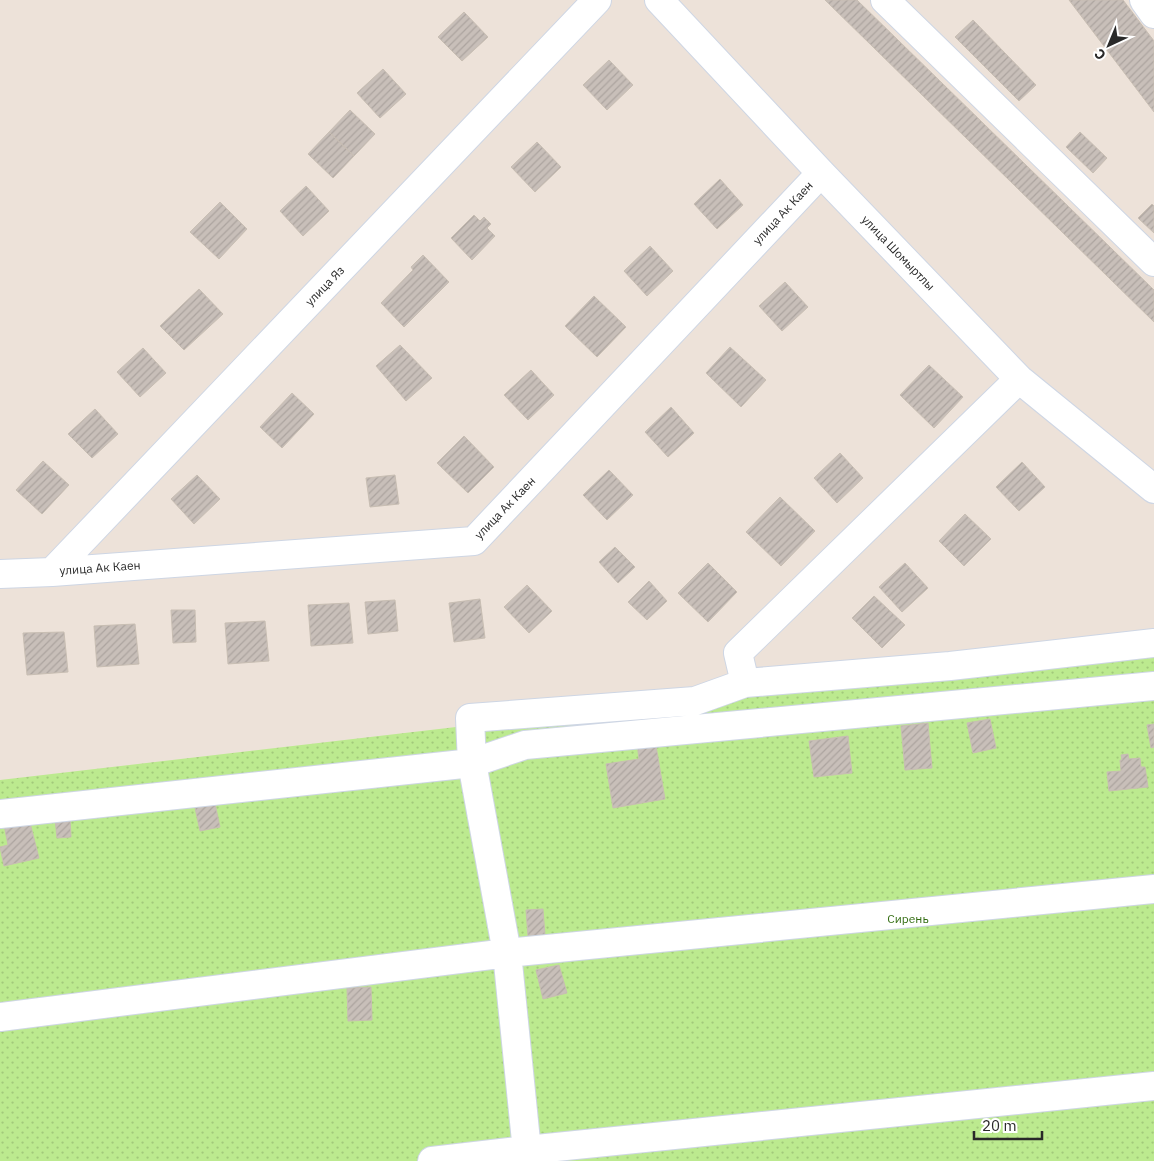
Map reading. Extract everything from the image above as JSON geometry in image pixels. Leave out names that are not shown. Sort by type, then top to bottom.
[{"type":"street","name":"улица Яз","points":[[52,572],[597,0]]},
{"type":"street","name":"улица Шомыртлы","points":[[659,0],[821,173],[1019,379],[1154,489]]},
{"type":"street","points":[[885,0],[1154,262]]},
{"type":"street","points":[[1144,0],[1154,14]]},
{"type":"street","name":"улица Ак Каен","points":[[0,574],[52,572],[474,541],[821,173]]},
{"type":"street","points":[[745,683],[738,652],[1019,379]]},
{"type":"street","points":[[527,1155],[507,953],[472,763],[470,718],[696,701],[745,683],[950,666],[1154,643]]},
{"type":"street","points":[[0,814],[472,763],[524,745],[1154,686]]},
{"type":"street","points":[[0,1017],[507,953],[1154,889]]},
{"type":"street","points":[[432,1161],[527,1155],[1154,1086]]},
{"type":"green space","name":"Сирень","points":[[1154,646],[1154,1161],[0,1161],[0,780]]},
{"type":"building","points":[[825,0],[857,0],[1154,290],[1154,322]]},
{"type":"building","points":[[1069,0],[1123,0],[1154,41],[1154,112]]},
{"type":"building","points":[[464,12],[488,37],[462,61],[438,37]]},
{"type":"building","points":[[973,20],[1036,85],[1019,101],[955,37]]},
{"type":"building","points":[[609,60],[633,85],[607,110],[583,85]]},
{"type":"building","points":[[383,69],[406,94],[380,118],[357,93]]},
{"type":"building","points":[[350,110],[375,134],[354,156],[329,132]]},
{"type":"building","points":[[329,132],[354,156],[333,178],[308,154]]},
{"type":"building","points":[[1080,132],[1107,158],[1093,173],[1066,147]]},
{"type":"building","points":[[537,142],[561,167],[535,192],[511,167]]},
{"type":"building","points":[[720,179],[743,205],[717,229],[694,204]]},
{"type":"building","points":[[306,186],[329,211],[303,236],[280,211]]},
{"type":"building","points":[[220,202],[247,229],[219,259],[190,232]]},
{"type":"building","points":[[1152,204],[1154,206],[1154,233],[1138,218]]},
{"type":"building","points":[[474,215],[480,221],[484,217],[491,224],[487,228],[495,236],[472,260],[451,238]]},
{"type":"building","points":[[650,246],[673,271],[647,296],[624,271]]},
{"type":"building","points":[[423,255],[449,282],[404,327],[381,303],[413,270],[411,267]]},
{"type":"building","points":[[785,282],[808,307],[782,331],[759,306]]},
{"type":"building","points":[[199,289],[223,314],[184,350],[160,326]]},
{"type":"building","points":[[594,296],[626,327],[597,357],[565,326]]},
{"type":"building","points":[[400,345],[432,378],[406,401],[376,366]]},
{"type":"building","points":[[730,347],[766,380],[741,407],[706,373]]},
{"type":"building","points":[[143,348],[166,373],[140,397],[117,372]]},
{"type":"building","points":[[929,365],[963,397],[934,428],[900,395]]},
{"type":"building","points":[[531,370],[554,395],[528,420],[504,395]]},
{"type":"building","points":[[292,393],[314,414],[282,448],[260,427]]},
{"type":"building","points":[[671,407],[694,433],[668,457],[645,432]]},
{"type":"building","points":[[95,409],[118,434],[92,458],[68,434]]},
{"type":"building","points":[[464,436],[494,467],[468,493],[437,463]]},
{"type":"building","points":[[840,453],[863,478],[837,503],[814,478]]},
{"type":"building","points":[[43,461],[69,485],[42,514],[16,490]]},
{"type":"building","points":[[1022,462],[1045,487],[1019,511],[996,487]]},
{"type":"building","points":[[609,470],[633,495],[607,520],[583,495]]},
{"type":"building","points":[[197,475],[220,499],[194,524],[171,499]]},
{"type":"building","points":[[395,475],[399,504],[370,507],[366,478]]},
{"type":"building","points":[[780,497],[815,531],[781,566],[746,532]]},
{"type":"building","points":[[965,514],[991,539],[964,566],[939,541]]},
{"type":"building","points":[[615,547],[635,567],[618,583],[599,562]]},
{"type":"building","points":[[708,563],[737,592],[708,622],[678,593]]},
{"type":"building","points":[[905,563],[928,588],[902,612],[879,587]]},
{"type":"building","points":[[649,581],[667,601],[647,620],[628,602]]},
{"type":"building","points":[[527,585],[552,611],[529,633],[504,607]]},
{"type":"building","points":[[874,596],[905,625],[882,648],[852,618]]},
{"type":"building","points":[[480,599],[485,638],[454,642],[449,603]]},
{"type":"building","points":[[395,600],[398,631],[368,634],[365,602]]},
{"type":"building","points":[[349,603],[353,643],[311,646],[308,605]]},
{"type":"building","points":[[171,610],[195,610],[196,642],[173,643]]},
{"type":"building","points":[[265,621],[269,661],[228,664],[225,623]]},
{"type":"building","points":[[135,624],[139,664],[97,667],[94,626]]},
{"type":"building","points":[[64,632],[68,672],[27,675],[23,633]]},
{"type":"building","points":[[990,719],[996,748],[973,753],[967,723]]},
{"type":"building","points":[[928,723],[932,768],[905,770],[901,726]]},
{"type":"building","points":[[1154,724],[1154,747],[1151,748],[1147,725]]},
{"type":"building","points":[[848,736],[852,773],[814,777],[809,741]]},
{"type":"building","points":[[655,740],[665,799],[613,808],[606,764],[639,759],[637,743]]},
{"type":"building","points":[[1128,754],[1129,759],[1140,758],[1141,767],[1145,767],[1148,787],[1109,791],[1107,772],[1121,771],[1121,755]]},
{"type":"building","points":[[214,799],[220,827],[200,831],[194,803]]},
{"type":"building","points":[[70,818],[71,837],[57,838],[55,819]]},
{"type":"building","points":[[29,819],[39,858],[4,866],[0,847],[8,845],[4,825]]},
{"type":"building","points":[[543,909],[545,935],[528,936],[526,910]]},
{"type":"building","points":[[559,965],[567,993],[543,999],[536,970]]},
{"type":"building","points":[[371,987],[372,1020],[348,1021],[347,988]]}]
